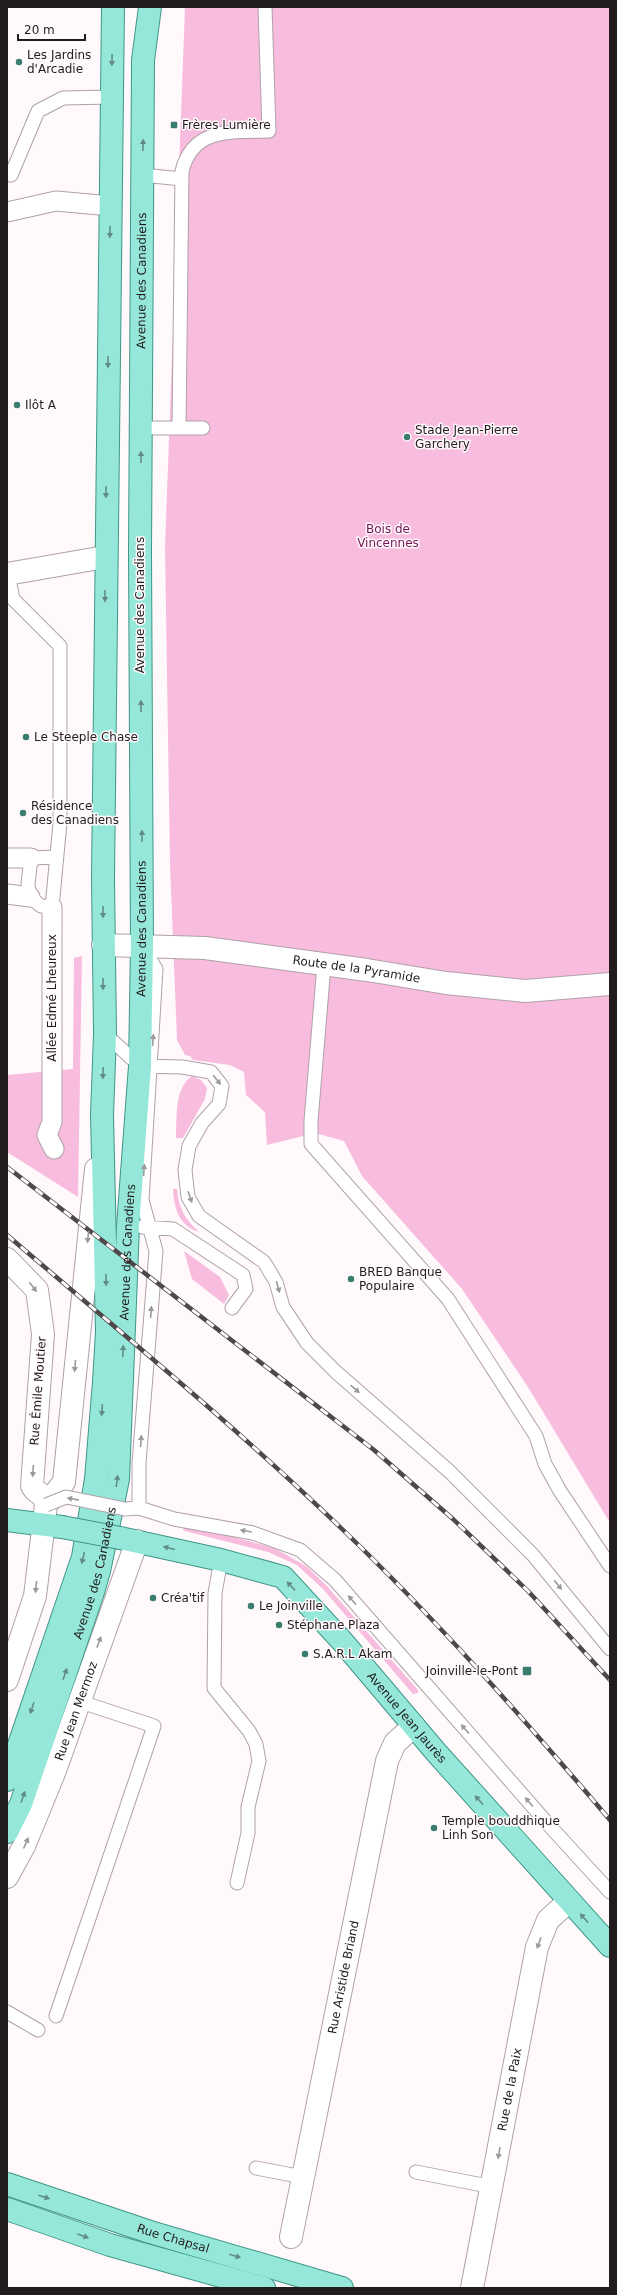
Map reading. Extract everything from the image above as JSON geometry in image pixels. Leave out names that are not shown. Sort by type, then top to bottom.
[{"type":"main road","name":"Avenue des Canadiens","points":[[7,1780],[77,1580],[83,1558],[96,1478],[107,1332],[102,1115],[105,1034],[103,945],[105,557],[113,7]]},
{"type":"main road","points":[[141,7],[143,60]]},
{"type":"main road","name":"Avenue des Canadiens","points":[[7,1832],[21,1804],[93,1592],[117,1487],[138,1227],[145,1067],[142,945],[141,428],[143,60],[150,7]]},
{"type":"main road","name":"Avenue Jean Jaurès","points":[[7,1520],[50,1518],[129,1539],[221,1560],[283,1577],[342,1641],[414,1726],[610,1946]]},
{"type":"main road","name":"Rue Chapsal","points":[[7,2184],[150,2232],[342,2288]]},
{"type":"main road","points":[[7,2209],[110,2245],[264,2288]]},
{"type":"street","points":[[7,212],[56,201],[111,206]]},
{"type":"street","points":[[8,574],[105,557]]},
{"type":"street","points":[[7,858],[31,858]]},
{"type":"street","points":[[7,894],[30,897]]},
{"type":"street","name":"Allée Edmé Lheureux","points":[[52,907],[52,1122],[47,1135],[54,1149]]},
{"type":"street","name":"Route de la Pyramide","points":[[103,945],[142,945],[200,948],[367,970],[446,983],[525,992],[610,984]]},
{"type":"street","points":[[7,1680],[35,1596],[50,1518],[64,1482],[79,1323],[102,1115]]},
{"type":"street","name":"Rue Émile Moutier","points":[[7,1259],[37,1290],[43,1334],[32,1486],[44,1496],[50,1518]]},
{"type":"street","name":"Rue Jean Mermoz","points":[[7,1877],[24,1846],[54,1773],[129,1539]]},
{"type":"street","name":"Rue Aristide Briand","points":[[291,2237],[387,1761],[395,1743],[414,1726]]},
{"type":"street","name":"Rue de la Paix","points":[[472,2288],[493,2186],[537,1947],[548,1920],[569,1901]]},
{"type":"lane","points":[[179,428],[182,179],[185,161],[195,144],[210,136],[238,132],[269,131],[266,7]]},
{"type":"lane","points":[[10,175],[38,111],[63,98],[112,97]]},
{"type":"lane","points":[[142,175],[182,179]]},
{"type":"lane","points":[[141,428],[204,428]]},
{"type":"lane","name":"Allée Edmé Lheureux","points":[[8,574],[13,599],[60,646],[60,823],[52,907]]},
{"type":"lane","points":[[52,907],[41,906],[30,897],[28,884],[31,858],[56,857]]},
{"type":"lane","points":[[324,965],[311,1121],[311,1144],[448,1299],[536,1436],[545,1464],[560,1491],[610,1566]]},
{"type":"lane","points":[[105,1034],[145,1067],[182,1067],[211,1072],[222,1086],[220,1104],[202,1123],[189,1146],[185,1170],[188,1197],[199,1216],[264,1262],[276,1282],[283,1307],[307,1343],[336,1372],[450,1472],[533,1555],[610,1649]]},
{"type":"lane","points":[[139,1508],[140,1463],[156,1251],[138,1227],[142,1200],[145,1067]]},
{"type":"lane","points":[[138,1227],[142,1200]]},
{"type":"lane","points":[[138,1227],[173,1229],[243,1275],[246,1288],[232,1308]]},
{"type":"lane","points":[[50,1518],[66,1498],[125,1509],[139,1508],[174,1519],[253,1533],[300,1550],[335,1580],[547,1824],[610,1892]]},
{"type":"lane","points":[[221,1560],[215,1593],[214,1688],[249,1730],[256,1744],[259,1761],[248,1807],[248,1833],[237,1883]]},
{"type":"lane","points":[[56,2016],[154,1726],[78,1701]]},
{"type":"lane","points":[[7,2012],[38,2030]]},
{"type":"lane","points":[[256,2168],[303,2177]]},
{"type":"lane","points":[[416,2172],[493,2186]]},
{"type":"green space","name":"Bois de Vincennes","points":[[185,7],[610,7],[610,1523],[528,1387],[462,1289],[362,1176],[344,1141],[315,1133],[267,1145],[265,1112],[246,1095],[244,1072],[230,1065],[193,1060],[190,1056],[185,1055],[177,1040],[170,864],[165,547]]},
{"type":"green space","points":[[82,956],[78,1197],[7,1152],[7,1075],[73,1069],[74,958]]},
{"type":"green space","points":[[192,1076],[201,1080],[207,1088],[205,1099],[183,1138],[176,1138],[179,1096],[186,1081]]},
{"type":"green space","points":[[173,1189],[177,1189],[181,1208],[190,1223],[199,1232],[192,1229],[182,1221],[176,1209]]},
{"type":"green space","points":[[184,1251],[220,1277],[229,1295],[224,1304],[192,1279]]},
{"type":"green space","points":[[185,1524],[276,1549],[306,1566],[326,1585],[418,1690],[418,1693],[413,1694],[323,1589],[297,1565],[268,1552],[185,1531],[183,1530]]},
{"type":"railway","points":[[7,1167],[374,1450],[453,1519],[528,1591],[610,1680]]},
{"type":"railway","points":[[7,1235],[218,1415],[341,1528],[411,1598],[479,1670],[610,1820]]},
{"type":"place","name":"Les Jardins d'Arcadie","points":[[19,62]]},
{"type":"place","name":"Frères Lumière","points":[[174,125]]},
{"type":"place","name":"Ilôt A","points":[[17,405]]},
{"type":"place","name":"Stade Jean-Pierre Garchery","points":[[407,437]]},
{"type":"place","name":"Le Steeple Chase","points":[[26,737]]},
{"type":"place","name":"Résidence des Canadiens","points":[[23,813]]},
{"type":"place","name":"BRED Banque Populaire","points":[[351,1279]]},
{"type":"place","name":"Créa'tif","points":[[153,1598]]},
{"type":"place","name":"Le Joinville","points":[[251,1606]]},
{"type":"place","name":"Stéphane Plaza","points":[[279,1625]]},
{"type":"place","name":"S.A.R.L Akam","points":[[305,1654]]},
{"type":"place","name":"Joinville-le-Pont","points":[[527,1671]]},
{"type":"place","name":"Temple bouddhique Linh Son","points":[[434,1828]]}]
